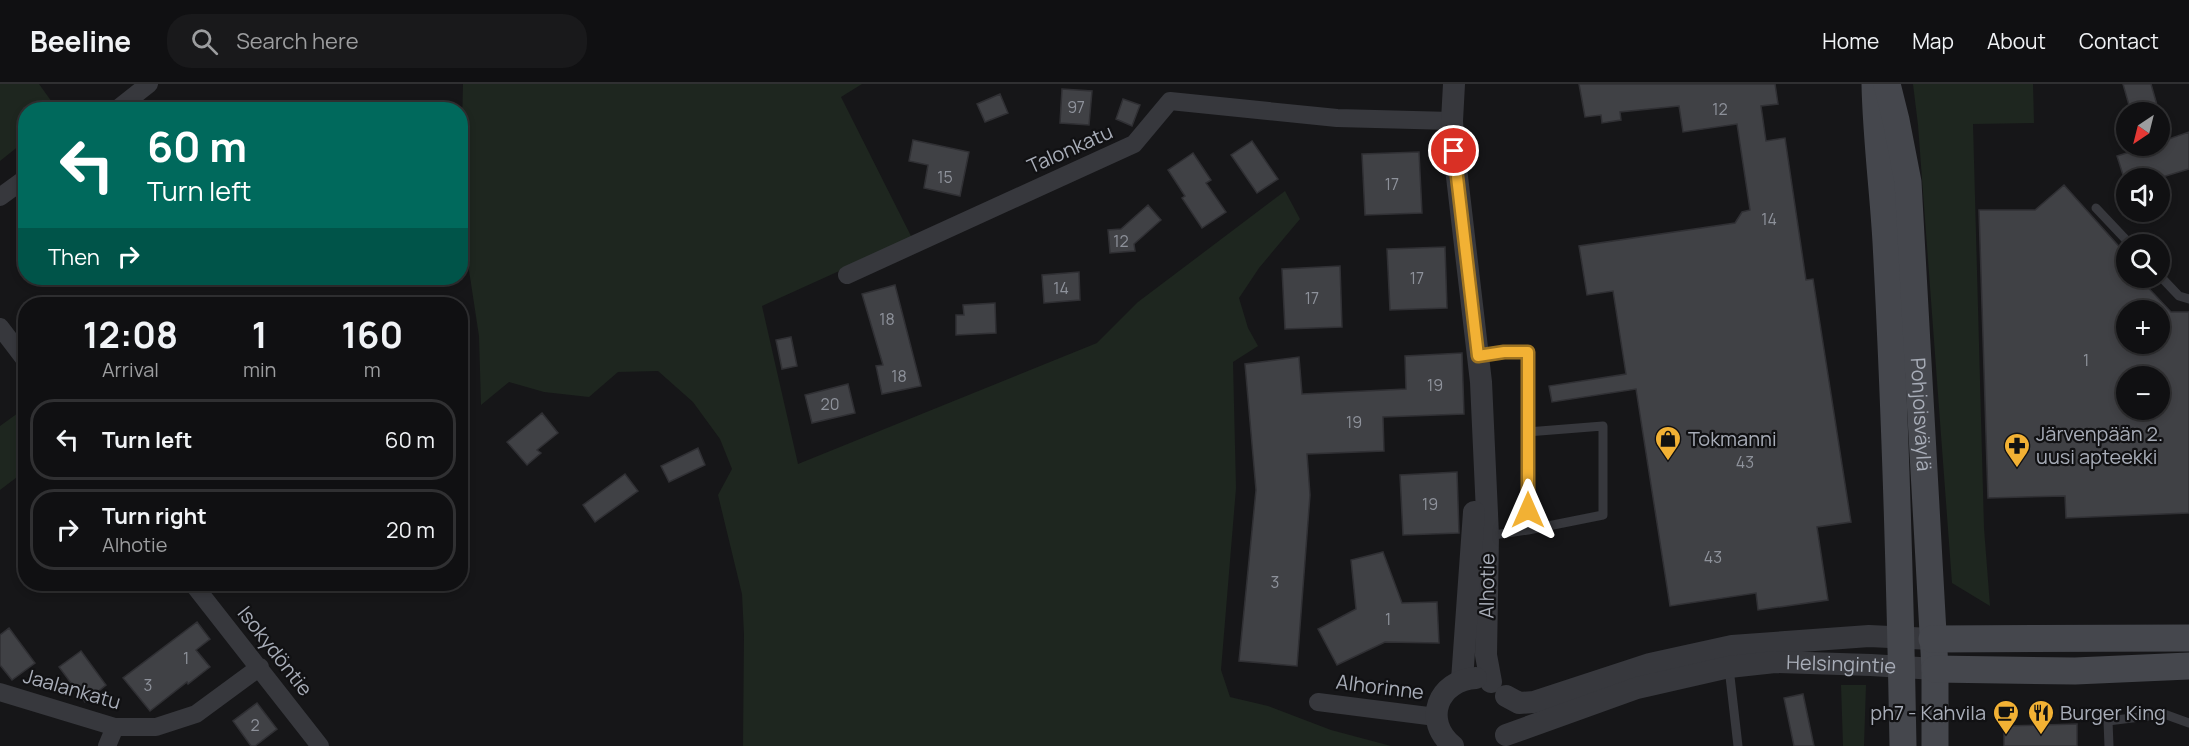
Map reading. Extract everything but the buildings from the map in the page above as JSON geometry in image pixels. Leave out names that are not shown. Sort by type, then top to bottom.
[{"type":"main road","name":"Pohjoisväylä","points":[[1875,84],[1886,240],[1903,746]]},
{"type":"main road","name":"Pohjoisväylä","points":[[1887,84],[1908,182],[1935,669],[1935,746]]},
{"type":"main road","points":[[2135,637],[2189,630]]},
{"type":"main road","name":"Helsingintie","points":[[1932,639],[2189,638]]},
{"type":"main road","name":"Helsingintie","points":[[1935,669],[2074,672],[2189,666]]},
{"type":"street","points":[[126,102],[149,84]]},
{"type":"street","name":"Alhotie","points":[[1454,84],[1452,121],[1481,382],[1480,536],[1486,655],[1499,689],[1511,709],[1510,725],[1500,740]]},
{"type":"street","name":"Talonkatu","points":[[847,275],[1134,144],[1170,92],[1337,118],[1452,121]]},
{"type":"street","points":[[0,197],[18,184]]},
{"type":"street","points":[[0,327],[18,351]]},
{"type":"street","name":"Alhotie","points":[[1462,680],[1480,536]]},
{"type":"street","name":"Isokydöntie","points":[[199,591],[320,746]]},
{"type":"street","name":"Helsingintie","points":[[1462,680],[1477,678],[1499,689],[1519,703],[1534,702],[1650,664],[1730,656],[1869,636],[1932,639]]},
{"type":"street","name":"Helsingintie","points":[[1500,740],[1637,688],[1730,656],[1776,662],[1935,669]]},
{"type":"street","name":"Jaalankatu","points":[[0,692],[114,727],[156,727],[196,714],[260,667]]},
{"type":"street","points":[[1453,746],[1446,741],[1436,717],[1438,704],[1443,694],[1452,685],[1462,680]]},
{"type":"street","name":"Alhorinne","points":[[1318,702],[1436,717]]},
{"type":"street","points":[[106,746],[114,727]]},
{"type":"lane","points":[[2096,208],[2121,234]]},
{"type":"lane","points":[[2170,287],[2179,296],[2189,299]]},
{"type":"lane","points":[[1478,356],[1504,352],[1528,352],[1528,530]]},
{"type":"lane","points":[[1480,536],[1528,530],[1603,515],[1603,426],[1527,432]]},
{"type":"lane","points":[[1730,656],[1738,746]]},
{"type":"lane","points":[[2109,746],[2108,722],[2164,714],[2189,723]]},
{"type":"shaded area","points":[[0,84],[39,84],[52,102],[18,102],[18,147],[0,161]]},
{"type":"shaded area","points":[[463,84],[862,84],[841,97],[912,238],[762,306],[798,464],[1097,343],[1138,302],[1285,191],[1300,219],[1259,268],[1239,298],[1248,328],[1258,346],[1233,362],[1236,488],[1221,670],[1230,697],[1268,706],[1331,730],[1391,746],[743,746],[742,594],[718,495],[732,469],[720,439],[693,402],[658,371],[618,372],[589,397],[544,392],[509,382],[481,405],[479,336],[468,264],[468,102],[463,102]]},
{"type":"shaded area","points":[[1913,84],[2033,84],[2034,123],[1973,124],[1984,528],[1990,606],[1952,583]]},
{"type":"shaded area","points":[[18,413],[18,476],[0,490],[0,426]]},
{"type":"shaded area","points":[[1841,685],[1866,685],[1864,746],[1843,746]]},
{"type":"place","name":"Tokmanni","points":[[1668,462]]},
{"type":"place","name":"Järvenpään 2. uusi apteekki","points":[[2017,469]]},
{"type":"place","name":"ph7 - Kahvila","points":[[2006,736]]},
{"type":"place","name":"Burger King","points":[[2041,736]]},
{"type":"route","points":[[1454,151],[1478,356],[1504,352],[1528,352],[1528,510]]}]
